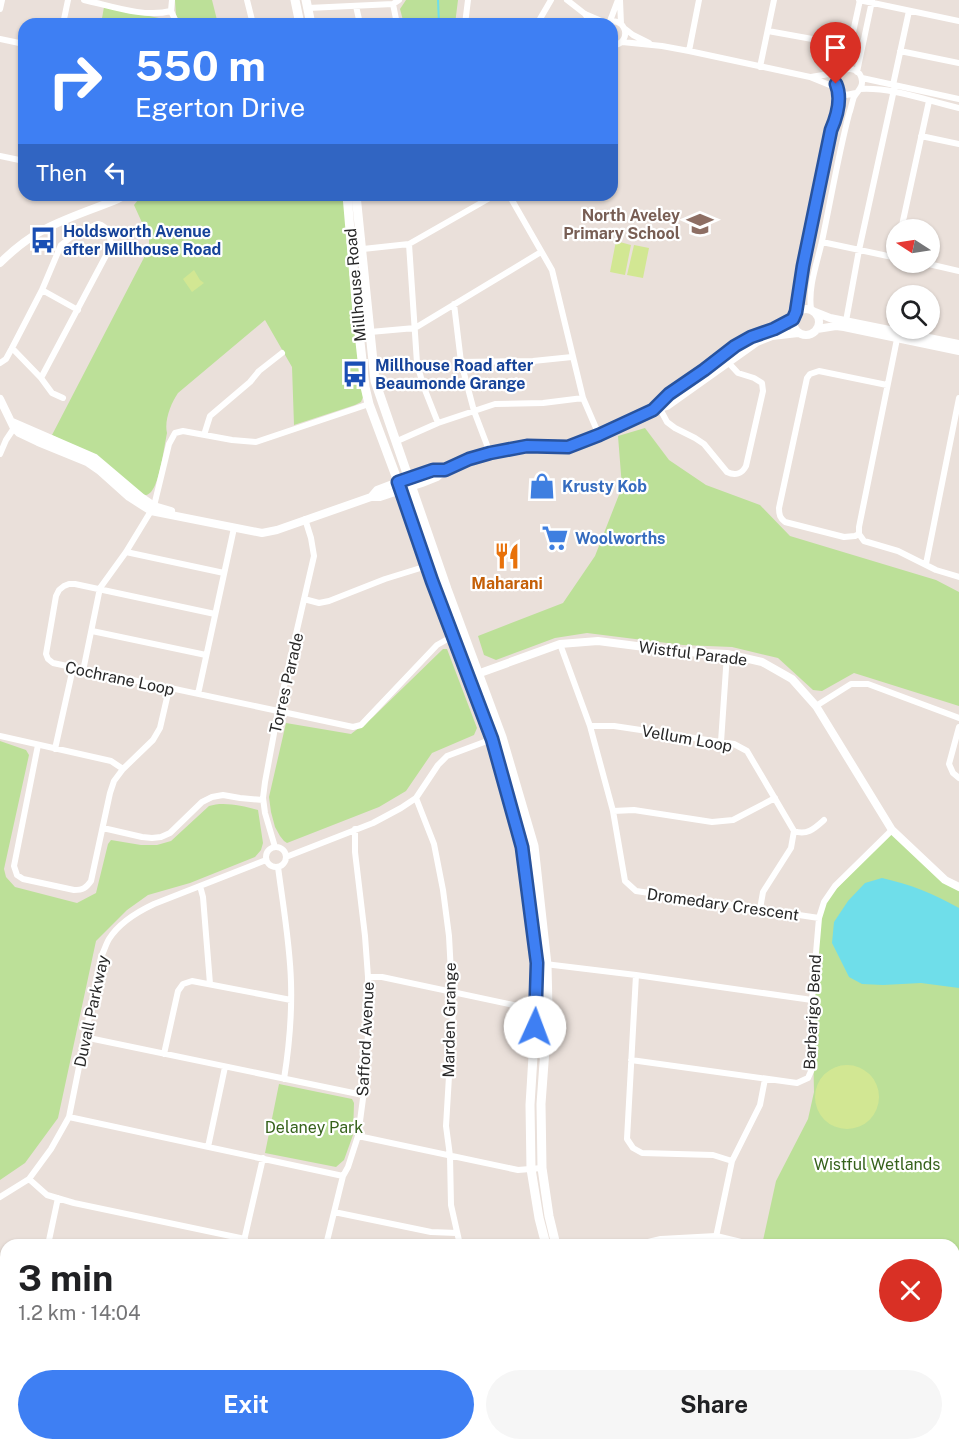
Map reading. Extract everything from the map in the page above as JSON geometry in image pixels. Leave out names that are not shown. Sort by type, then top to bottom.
[{"type":"main road","points":[[295,0],[299,18]]},
{"type":"main road","name":"Millhouse Road","points":[[347,201],[365,389],[369,404],[405,484],[473,675],[522,847],[537,963],[530,1105],[531,1169],[544,1239]]},
{"type":"main road","name":"Millhouse Road","points":[[357,201],[375,381],[395,442],[427,566],[453,636],[502,737],[534,846],[547,964],[548,1008],[541,1104],[542,1168],[555,1239]]},
{"type":"main road","points":[[522,847],[534,846]]},
{"type":"street","points":[[0,9],[2,0]]},
{"type":"street","points":[[64,18],[68,0]]},
{"type":"street","points":[[84,0],[157,14],[171,10]]},
{"type":"street","points":[[172,0],[171,10],[174,18]]},
{"type":"street","points":[[247,0],[252,18]]},
{"type":"street","points":[[466,18],[468,0]]},
{"type":"street","points":[[540,18],[551,0]]},
{"type":"street","points":[[567,0],[588,18]]},
{"type":"street","points":[[609,18],[619,0]]},
{"type":"street","points":[[618,43],[625,35],[619,0]]},
{"type":"street","points":[[689,51],[699,0]]},
{"type":"street","points":[[760,67],[774,0]]},
{"type":"street","points":[[810,77],[838,74],[845,69],[860,0],[959,21]]},
{"type":"street","points":[[307,4],[356,6],[396,2],[397,18]]},
{"type":"street","points":[[857,72],[872,2]]},
{"type":"street","points":[[356,6],[359,18]]},
{"type":"street","points":[[846,321],[909,11]]},
{"type":"street","points":[[585,14],[596,18]]},
{"type":"street","points":[[618,22],[633,35],[655,45]]},
{"type":"street","points":[[768,31],[862,48]]},
{"type":"street","points":[[0,39],[18,43]]},
{"type":"street","points":[[618,44],[655,45],[810,77],[838,88],[846,95],[872,88],[894,87],[929,101],[959,108]]},
{"type":"street","points":[[900,51],[959,63]]},
{"type":"street","points":[[845,69],[857,72],[862,78],[894,87],[959,99]]},
{"type":"street","points":[[798,333],[792,324],[807,243],[837,111],[836,81],[838,74]]},
{"type":"street","points":[[817,329],[819,320],[813,310],[809,296],[810,290],[849,116],[862,78]]},
{"type":"street","points":[[903,219],[929,101]]},
{"type":"street","points":[[921,136],[959,144]]},
{"type":"street","points":[[0,156],[18,160]]},
{"type":"street","points":[[0,263],[11,252],[45,229],[115,201]]},
{"type":"street","points":[[363,249],[409,244],[484,201]]},
{"type":"street","points":[[512,201],[552,270],[583,398],[599,435]]},
{"type":"street","points":[[0,363],[6,359],[42,290],[61,245],[75,234],[98,224],[106,228],[111,242],[110,248],[41,378]]},
{"type":"street","points":[[822,242],[886,256]]},
{"type":"street","points":[[409,244],[417,363],[438,423]]},
{"type":"street","points":[[370,332],[415,328],[541,252]]},
{"type":"street","points":[[940,267],[959,271]]},
{"type":"street","points":[[42,290],[78,310]]},
{"type":"street","points":[[454,304],[461,362],[474,411],[490,453]]},
{"type":"street","points":[[0,399],[13,425],[95,458],[152,508],[234,528],[269,532],[371,497],[380,497],[433,470],[445,470],[469,459],[527,446],[568,447],[599,435],[657,408],[667,406],[751,337],[774,329],[803,308],[830,318],[886,332]]},
{"type":"street","points":[[725,359],[772,336],[810,334],[817,329],[836,326],[886,333]]},
{"type":"street","points":[[896,339],[859,534],[864,541],[892,548],[936,570],[959,577]]},
{"type":"street","points":[[912,339],[959,351]]},
{"type":"street","points":[[925,339],[959,344]]},
{"type":"street","points":[[12,348],[52,393],[63,398]]},
{"type":"street","points":[[204,435],[210,416],[282,353]]},
{"type":"street","points":[[461,362],[533,362],[572,357]]},
{"type":"street","points":[[657,408],[671,426],[704,444],[727,472],[732,475],[744,471],[763,391],[762,383],[738,373],[725,359]]},
{"type":"street","points":[[859,534],[844,537],[785,522],[781,519],[779,508],[807,378],[810,374],[819,371],[887,385]]},
{"type":"street","points":[[395,442],[438,423],[495,404],[543,403],[583,398]]},
{"type":"street","points":[[926,564],[959,398]]},
{"type":"street","points":[[83,670],[100,588],[126,552],[152,508],[169,444],[175,433],[183,431],[256,442],[369,404]]},
{"type":"street","points":[[0,454],[13,425]]},
{"type":"street","name":"Torres Parade","points":[[275,847],[263,800],[278,712],[314,556],[305,519]]},
{"type":"street","points":[[198,694],[234,528]]},
{"type":"street","points":[[126,552],[224,573]]},
{"type":"street","points":[[304,599],[318,603],[329,601],[385,579],[427,566]]},
{"type":"street","name":"Cochrane Loop","points":[[215,614],[100,588],[69,584],[59,590],[56,596],[46,654],[53,663],[73,668],[353,727],[361,725],[437,645],[453,636]]},
{"type":"street","points":[[92,631],[206,656]]},
{"type":"street","name":"Wistful Parade","points":[[473,675],[560,644],[598,641],[683,652],[727,654],[762,662],[792,679],[816,706],[892,830],[945,880],[959,887]]},
{"type":"street","name":"Dromedary Crescent","points":[[560,644],[590,726],[613,811],[625,881],[636,891],[819,918]]},
{"type":"street","points":[[721,742],[727,654]]},
{"type":"street","points":[[55,749],[73,668]]},
{"type":"street","points":[[816,706],[851,684],[868,684],[959,718]]},
{"type":"street","points":[[38,745],[14,866],[17,875],[23,879],[81,890],[87,888],[91,880],[114,781],[153,740],[160,728],[169,689]]},
{"type":"street","name":"Vellum Loop","points":[[590,726],[614,726],[734,744],[747,752],[794,831]]},
{"type":"street","points":[[959,728],[949,764],[953,773],[959,778]]},
{"type":"street","points":[[0,736],[111,761],[123,770]]},
{"type":"street","points":[[286,857],[373,823],[416,798],[438,765],[447,756],[502,737]]},
{"type":"street","points":[[103,828],[142,837],[161,837],[170,833],[202,802],[212,796],[223,795],[263,800]]},
{"type":"street","name":"Marden Grange","points":[[416,798],[434,844],[449,936],[453,1010],[446,1126],[450,1156],[451,1205],[458,1239]]},
{"type":"street","points":[[613,811],[634,810],[712,822],[733,820],[775,798]]},
{"type":"street","points":[[760,909],[763,892],[791,848],[794,831],[801,834],[814,829],[824,820]]},
{"type":"street","name":"Safford Avenue","points":[[327,1239],[343,1176],[358,1136],[366,1076],[368,977],[355,852],[355,829]]},
{"type":"street","name":"Barbarigo Bend","points":[[631,1060],[796,1083],[808,1078],[812,1069],[812,1000],[819,918],[824,902],[835,886],[892,830]]},
{"type":"street","points":[[275,847],[282,849],[286,854],[285,863],[278,867],[271,866],[266,860],[268,852],[275,847]]},
{"type":"street","name":"Duvall Parkway","points":[[0,1197],[29,1179],[51,1149],[69,1117],[101,957],[109,939],[136,912],[266,860]]},
{"type":"street","points":[[278,867],[288,946],[291,1000],[284,1079]]},
{"type":"street","points":[[200,886],[203,897],[210,984]]},
{"type":"street","points":[[537,963],[812,1000]]},
{"type":"street","points":[[636,975],[627,1139],[633,1148],[642,1153],[713,1155],[732,1161]]},
{"type":"street","points":[[368,977],[382,977],[536,1008]]},
{"type":"street","points":[[165,1054],[178,991],[183,984],[192,981],[291,1000]]},
{"type":"street","points":[[84,1037],[363,1095]]},
{"type":"street","points":[[208,1147],[225,1067]]},
{"type":"street","points":[[716,1237],[732,1161],[760,1105],[765,1079]]},
{"type":"street","points":[[69,1117],[343,1176]]},
{"type":"street","points":[[358,1136],[518,1170],[542,1168]]},
{"type":"street","points":[[245,1239],[263,1158]]},
{"type":"street","points":[[29,1179],[47,1195],[231,1239]]},
{"type":"street","points":[[49,1239],[58,1198]]},
{"type":"street","points":[[334,1212],[431,1232],[457,1233]]},
{"type":"street","points":[[680,1239],[716,1237],[724,1239]]},
{"type":"green space","points":[[175,0],[212,0],[216,18],[178,18]]},
{"type":"green space","points":[[406,0],[458,0],[456,18],[402,18],[400,9]]},
{"type":"green space","points":[[104,7],[159,18],[102,18]]},
{"type":"green space","points":[[137,201],[345,201],[363,397],[361,402],[294,425],[292,367],[265,320],[178,393],[167,418],[167,433],[159,473],[154,487],[148,494],[141,495],[97,458],[52,435],[149,248],[149,238],[134,205]]},
{"type":"green space","points":[[616,241],[631,245],[625,275],[610,272]]},
{"type":"green space","points":[[634,245],[649,248],[643,278],[627,275]]},
{"type":"green space","points":[[194,270],[204,283],[192,292],[183,279]]},
{"type":"green space","points":[[645,428],[669,460],[706,485],[760,505],[790,536],[936,580],[959,592],[959,706],[854,673],[822,691],[813,690],[778,658],[732,647],[683,645],[587,633],[555,638],[496,660],[484,655],[478,636],[563,603],[595,556],[622,487],[618,436]]},
{"type":"green space","points":[[443,649],[447,649],[477,728],[474,735],[432,753],[406,791],[379,807],[287,843],[284,841],[275,827],[269,797],[286,723],[351,734],[373,717]]},
{"type":"green space","points":[[0,741],[26,750],[29,755],[4,869],[6,877],[15,887],[77,903],[96,893],[111,840],[141,845],[157,845],[171,841],[209,806],[234,805],[258,810],[263,843],[255,857],[190,883],[148,895],[127,910],[96,941],[58,1118],[25,1163],[0,1180]]},
{"type":"green space","name":"Wistful Wetlands","points":[[892,830],[959,888],[959,1239],[763,1239],[776,1181],[808,1119],[814,1092],[812,1000],[819,917],[825,901]]},
{"type":"green space","points":[[847,1065],[865,1071],[873,1079],[879,1097],[873,1115],[865,1123],[847,1129],[829,1123],[821,1115],[815,1097],[821,1079],[829,1071]]},
{"type":"green space","name":"Delaney Park","points":[[279,1084],[352,1099],[354,1103],[353,1135],[344,1160],[336,1167],[265,1153]]},
{"type":"water","points":[[882,878],[922,890],[959,908],[959,988],[921,983],[862,984],[849,977],[832,943],[834,922],[848,901],[865,883]]},
{"type":"waterway","points":[[438,0],[439,18]]},
{"type":"place","name":"North Aveley Primary School","points":[[700,224]]},
{"type":"place","name":"Holdsworth Avenue after Millhouse Road","points":[[43,240]]},
{"type":"place","name":"Millhouse Road after Beaumonde Grange","points":[[355,374]]},
{"type":"place","name":"Krusty Kob","points":[[542,486]]},
{"type":"place","name":"Woolworths","points":[[555,538]]},
{"type":"place","name":"Maharani","points":[[507,556]]},
{"type":"route","points":[[535,1027],[537,963],[522,847],[492,739],[432,581],[398,482],[433,470],[445,470],[469,459],[490,453],[527,446],[568,447],[599,435],[653,410],[669,394],[735,346],[793,319],[831,130],[837,111],[838,89],[836,84]]}]
